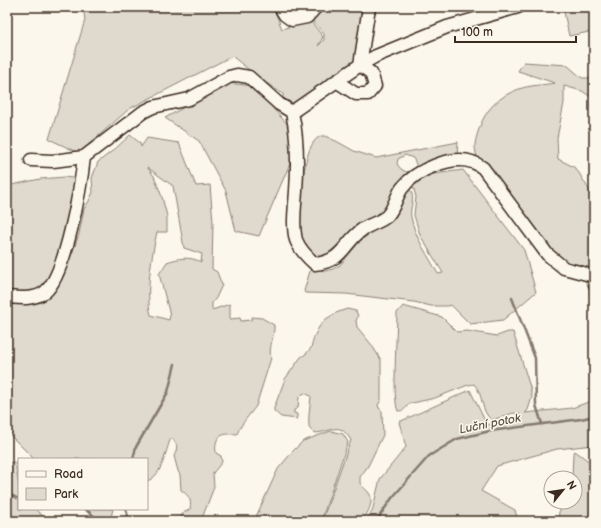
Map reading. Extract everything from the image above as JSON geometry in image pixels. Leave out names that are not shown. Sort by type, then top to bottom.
[{"type":"street","points":[[280,7],[285,15],[292,20],[307,17],[316,7]]},
{"type":"street","points":[[360,64],[369,7]]},
{"type":"street","points":[[292,112],[360,64],[376,56],[447,27],[511,8]]},
{"type":"street","points":[[336,81],[356,94],[368,94],[374,86],[373,79],[371,73],[360,64]]},
{"type":"street","points":[[31,160],[53,162],[84,157],[143,112],[153,107],[189,99],[229,77],[237,75],[249,77],[279,104],[292,112],[296,132],[298,160],[294,225],[296,240],[303,253],[315,264],[326,263],[337,257],[363,229],[386,217],[393,208],[403,187],[420,172],[443,163],[457,161],[472,162],[483,168],[547,254],[564,268],[594,276]]},
{"type":"street","points":[[7,296],[26,299],[34,297],[45,292],[52,284],[64,256],[81,187],[84,157]]},
{"type":"green space","points":[[83,7],[273,7],[282,29],[310,20],[323,37],[318,46],[324,40],[324,34],[312,20],[327,7],[365,7],[357,38],[355,64],[294,104],[283,98],[283,94],[259,78],[232,56],[129,109],[79,153],[49,139],[85,20]]},
{"type":"green space","points":[[563,7],[594,7],[594,31],[569,36]]},
{"type":"green space","points":[[524,62],[567,65],[582,78],[594,78],[594,99],[582,91],[564,86],[564,103],[557,138],[558,159],[574,167],[594,198],[594,272],[573,267],[553,255],[476,155],[476,137],[485,116],[494,104],[505,96],[519,89],[555,83],[518,71]]},
{"type":"green space","points":[[227,83],[253,86],[289,126],[291,161],[259,236],[236,231],[226,191],[199,141],[165,118]]},
{"type":"green space","points":[[130,135],[140,143],[141,147],[147,138],[179,143],[196,186],[210,185],[213,222],[212,269],[217,272],[222,285],[212,303],[212,310],[230,304],[230,319],[240,318],[241,321],[251,320],[252,317],[262,318],[274,325],[274,333],[270,350],[271,358],[256,406],[243,423],[237,434],[223,435],[216,443],[216,453],[221,456],[222,462],[213,473],[214,487],[201,521],[179,521],[183,513],[190,509],[190,500],[181,490],[180,475],[174,456],[177,446],[171,438],[160,469],[157,474],[148,480],[148,458],[33,458],[7,432],[7,301],[30,302],[72,254],[79,234],[84,209],[93,192],[92,178],[98,162]],"holes":[[[147,167],[173,186],[184,248],[202,254],[201,262],[184,258],[167,262],[159,274],[170,315],[169,320],[151,315],[149,306],[151,262],[157,232],[167,232],[167,216],[154,176]]]},
{"type":"green space","points":[[321,136],[325,136],[354,151],[376,158],[458,142],[457,156],[400,184],[391,196],[387,208],[383,214],[351,233],[325,256],[319,256],[314,255],[306,247],[300,231],[303,176],[309,150],[314,141]],"holes":[[[405,155],[413,158],[416,167],[412,170],[406,172],[397,164],[398,159]]]},
{"type":"green space","points":[[463,170],[524,250],[536,292],[503,320],[470,324],[451,305],[431,306],[414,302],[346,294],[305,293],[304,291],[310,271],[313,269],[325,271],[340,265],[361,240],[380,227],[406,191],[410,190],[412,193],[411,217],[413,225],[422,246],[438,274],[443,273],[420,235],[414,215],[416,197],[413,186],[427,175]]},
{"type":"green space","points":[[65,177],[79,179],[62,250],[44,289],[33,293],[7,294],[7,186],[40,179]]},
{"type":"green space","points":[[403,306],[442,317],[457,332],[467,331],[497,336],[508,332],[513,332],[532,397],[528,410],[525,413],[572,408],[594,400],[594,445],[557,449],[497,466],[481,491],[515,510],[518,521],[414,521],[412,518],[409,521],[364,521],[372,512],[380,479],[406,447],[399,422],[470,390],[487,425],[516,417],[520,414],[513,413],[492,420],[488,417],[474,384],[435,398],[408,404],[404,409],[398,411],[395,394],[397,313]]},
{"type":"green space","points":[[347,309],[356,311],[358,316],[356,321],[357,327],[371,344],[381,360],[381,400],[378,405],[382,411],[383,435],[368,466],[360,477],[360,483],[371,496],[370,508],[362,521],[322,521],[351,440],[345,432],[340,429],[332,429],[318,433],[311,430],[309,426],[309,419],[311,397],[309,395],[304,393],[299,397],[298,408],[294,410],[294,413],[297,414],[297,419],[281,417],[274,411],[274,408],[285,379],[301,357],[311,348],[319,327],[326,319]]},
{"type":"green space","points":[[331,431],[343,434],[348,442],[321,521],[254,521],[278,469],[293,451],[303,441]]},
{"type":"green space","points":[[575,451],[594,465],[594,521],[558,521],[560,510],[583,510],[583,470],[572,470],[573,454]]},
{"type":"green space","points":[[15,462],[18,481],[18,510],[36,510],[48,521],[7,521],[7,463]]},
{"type":"green space","points":[[85,510],[113,510],[110,521],[96,521]]},
{"type":"waterway","points":[[585,278],[594,297]]},
{"type":"waterway","points":[[512,298],[535,358],[536,405],[542,424]]},
{"type":"waterway","points":[[133,458],[136,447],[168,392],[175,364]]},
{"type":"waterway","name":"Luční potok","points":[[376,521],[392,498],[429,456],[457,439],[490,431],[594,416]]},
{"type":"waterway","points":[[7,493],[18,498]]},
{"type":"waterway","points":[[87,510],[99,521]]},
{"type":"waterway","points":[[126,510],[129,521]]}]
